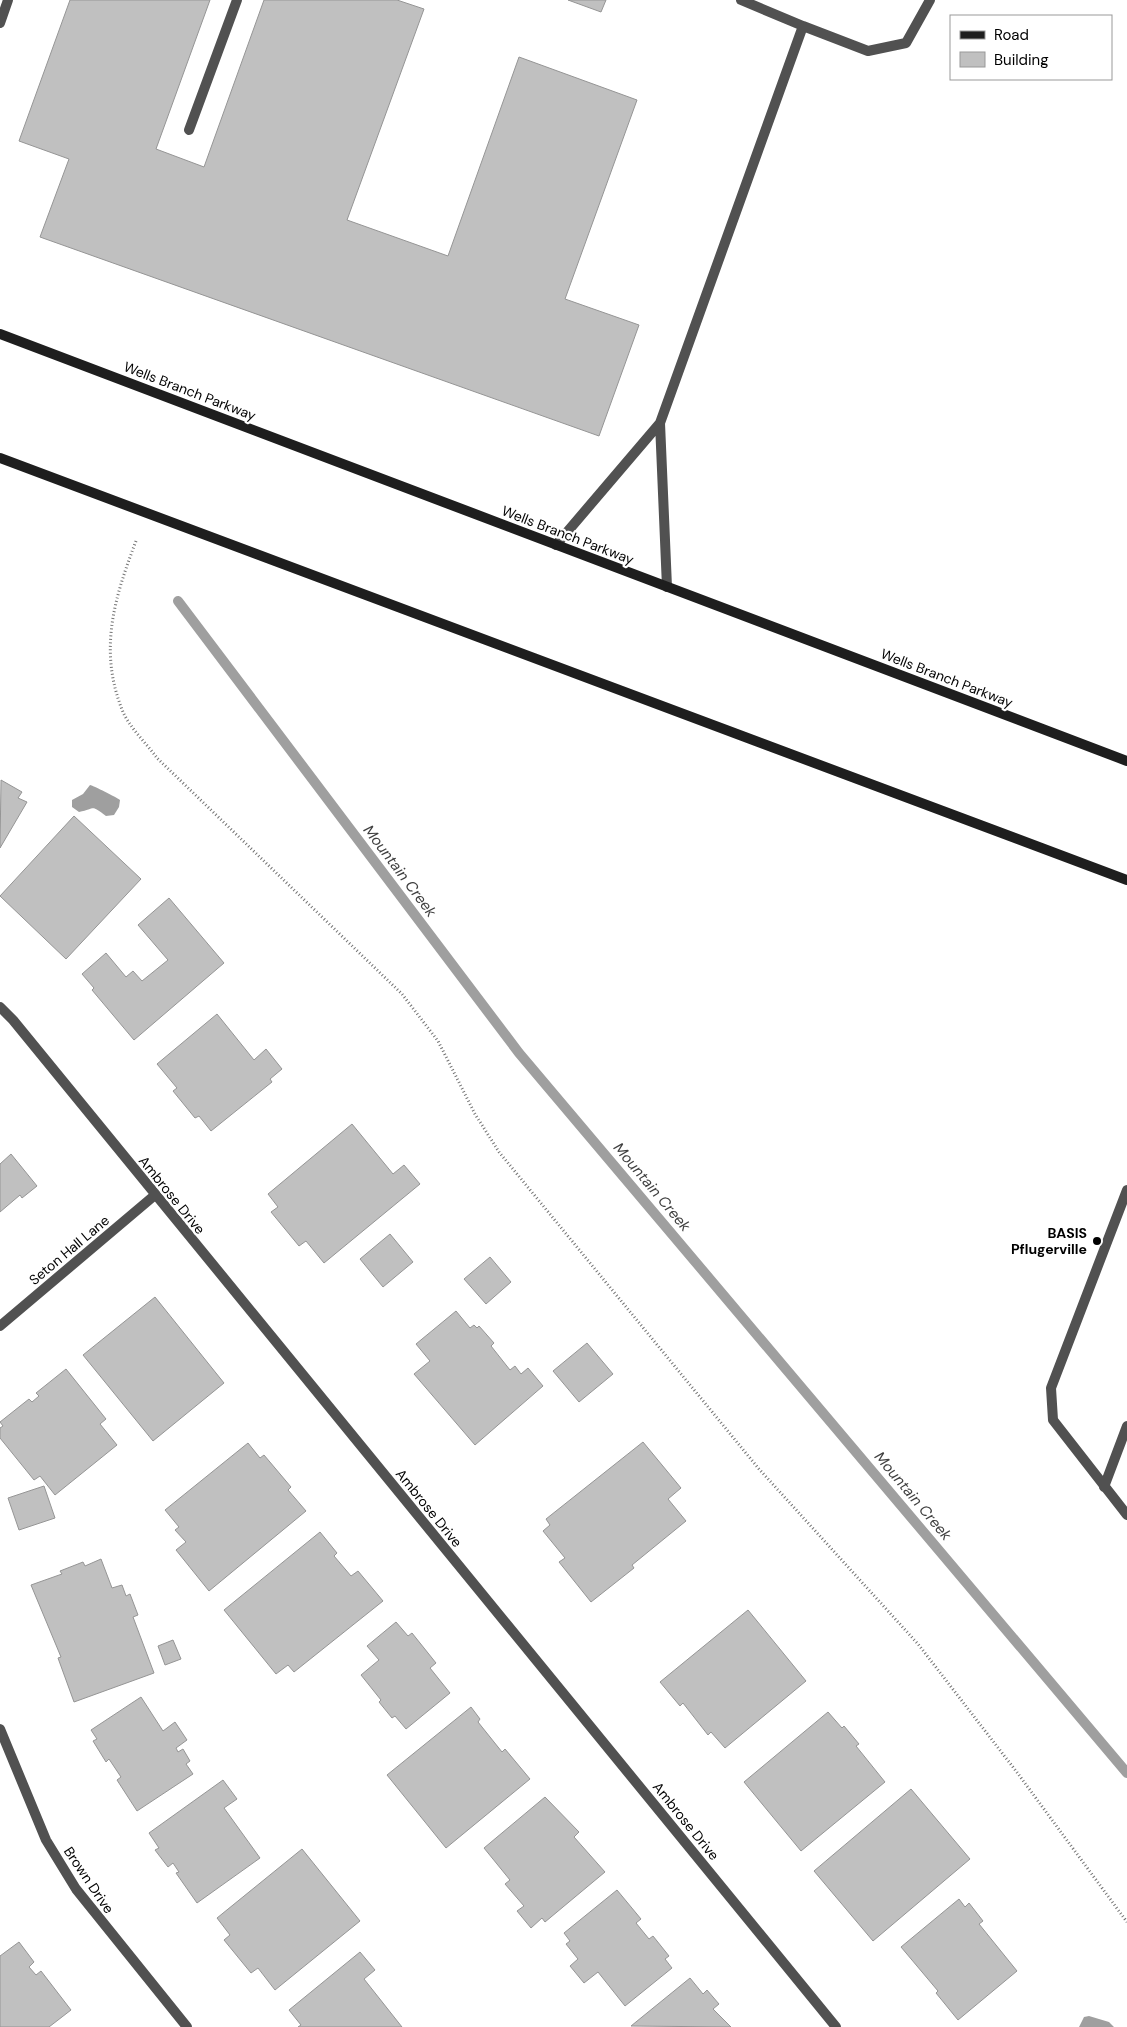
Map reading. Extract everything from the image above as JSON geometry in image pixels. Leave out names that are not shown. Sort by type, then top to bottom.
[{"type":"main road","name":"Wells Branch Parkway","points":[[0,334],[1127,761]]},
{"type":"main road","points":[[0,458],[1127,880]]},
{"type":"street","points":[[0,23],[8,0]]},
{"type":"street","points":[[189,130],[237,0]]},
{"type":"street","points":[[741,0],[868,51],[906,43],[930,0]]},
{"type":"street","points":[[556,545],[660,423],[803,26]]},
{"type":"street","points":[[660,423],[668,587]]},
{"type":"street","name":"Ambrose Drive","points":[[0,1007],[13,1020],[836,2027]]},
{"type":"street","points":[[1127,1190],[1051,1388],[1053,1420],[1104,1488],[1127,1515]]},
{"type":"street","name":"Seton Hall Lane","points":[[0,1326],[155,1195]]},
{"type":"street","points":[[1104,1488],[1127,1426]]},
{"type":"street","name":"Brown Drive","points":[[0,1729],[46,1840],[76,1889],[187,2027]]},
{"type":"path","points":[[136,541],[120,583],[111,621],[110,668],[124,713],[157,758],[402,994],[438,1041],[475,1114],[499,1152],[759,1469],[918,1644],[1016,1771],[1127,1922]]},
{"type":"shaded area","points":[[90,785],[120,800],[119,807],[114,815],[106,816],[93,808],[79,812],[72,807],[72,800],[83,794]]},
{"type":"shaded area","points":[[1089,2016],[1109,2022],[1114,2027],[1079,2027],[1084,2017]]},
{"type":"building","points":[[70,0],[210,0],[156,149],[204,167],[264,0],[397,0],[424,9],[347,220],[448,256],[519,57],[637,100],[565,299],[639,325],[599,436],[40,237],[69,159],[19,141]]},
{"type":"building","points":[[568,0],[606,0],[601,12]]},
{"type":"building","points":[[1,780],[22,792],[18,798],[27,802],[0,848]]},
{"type":"building","points":[[74,816],[141,879],[66,959],[0,896]]},
{"type":"building","points":[[169,898],[224,963],[134,1040],[92,990],[94,988],[82,974],[106,953],[126,977],[133,971],[142,981],[168,960],[138,925]]},
{"type":"building","points":[[217,1014],[254,1060],[266,1049],[282,1069],[270,1079],[272,1082],[211,1131],[199,1116],[195,1118],[173,1091],[177,1088],[157,1064]]},
{"type":"building","points":[[352,1124],[393,1174],[404,1165],[420,1184],[324,1263],[306,1241],[299,1246],[271,1212],[278,1207],[268,1194]]},
{"type":"building","points":[[11,1154],[37,1186],[22,1198],[20,1195],[0,1212],[0,1164]]},
{"type":"building","points":[[390,1234],[413,1262],[383,1287],[360,1259]]},
{"type":"building","points":[[490,1257],[511,1282],[486,1304],[464,1279]]},
{"type":"building","points":[[155,1297],[224,1383],[153,1441],[83,1355]]},
{"type":"building","points":[[456,1311],[470,1328],[474,1325],[477,1328],[479,1326],[494,1343],[491,1346],[510,1370],[515,1366],[521,1374],[528,1368],[543,1386],[475,1445],[414,1374],[430,1361],[416,1344]]},
{"type":"building","points":[[587,1343],[613,1374],[579,1402],[553,1371]]},
{"type":"building","points":[[66,1369],[106,1419],[100,1424],[117,1445],[55,1495],[40,1476],[34,1480],[0,1438],[0,1428],[3,1426],[0,1422],[29,1399],[32,1402],[39,1396],[36,1393]]},
{"type":"building","points":[[643,1442],[681,1488],[668,1499],[686,1521],[632,1565],[634,1568],[591,1602],[559,1562],[565,1558],[543,1531],[550,1525],[546,1519]]},
{"type":"building","points":[[248,1443],[260,1458],[264,1455],[291,1487],[288,1490],[306,1511],[209,1591],[176,1550],[186,1542],[175,1530],[179,1527],[165,1510]]},
{"type":"building","points":[[44,1486],[55,1518],[19,1530],[8,1498]]},
{"type":"building","points":[[320,1532],[337,1553],[334,1556],[351,1576],[358,1571],[383,1601],[294,1672],[288,1665],[276,1674],[224,1610]]},
{"type":"building","points":[[101,1559],[112,1588],[122,1585],[126,1596],[130,1594],[138,1615],[133,1617],[154,1673],[74,1702],[58,1658],[61,1657],[31,1585],[62,1574],[60,1571],[83,1562],[85,1566]]},
{"type":"building","points":[[748,1610],[806,1681],[725,1748],[711,1732],[708,1735],[683,1703],[680,1706],[660,1682]]},
{"type":"building","points":[[396,1622],[408,1636],[412,1633],[436,1663],[430,1668],[450,1693],[406,1729],[395,1716],[392,1718],[379,1702],[381,1700],[361,1675],[379,1660],[367,1646]]},
{"type":"building","points":[[173,1640],[181,1659],[165,1665],[158,1646]]},
{"type":"building","points":[[141,1697],[163,1731],[175,1722],[187,1740],[176,1748],[178,1752],[183,1749],[190,1761],[186,1764],[193,1774],[137,1811],[117,1780],[121,1777],[109,1759],[106,1762],[93,1741],[97,1739],[91,1730]]},
{"type":"building","points":[[471,1707],[480,1719],[478,1722],[502,1752],[505,1749],[530,1779],[446,1848],[387,1775]]},
{"type":"building","points":[[828,1712],[842,1728],[844,1726],[859,1744],[856,1746],[885,1782],[801,1851],[744,1782]]},
{"type":"building","points":[[223,1780],[237,1799],[224,1808],[260,1858],[197,1903],[176,1873],[179,1872],[173,1863],[168,1867],[155,1850],[159,1848],[149,1833]]},
{"type":"building","points":[[911,1789],[970,1859],[873,1941],[814,1871]]},
{"type":"building","points":[[545,1797],[579,1832],[574,1837],[605,1872],[545,1922],[542,1918],[531,1928],[517,1911],[524,1906],[505,1884],[510,1880],[484,1848]]},
{"type":"building","points":[[302,1849],[360,1921],[275,1990],[258,1968],[251,1973],[224,1940],[230,1935],[217,1918]]},
{"type":"building","points":[[617,1890],[641,1919],[636,1923],[649,1939],[653,1936],[669,1956],[665,1959],[672,1968],[625,2006],[598,1972],[584,1983],[570,1966],[578,1959],[566,1944],[570,1941],[564,1933]]},
{"type":"building","points":[[959,1899],[965,1907],[969,1903],[983,1921],[979,1924],[1017,1971],[958,2020],[936,1993],[938,1991],[901,1947]]},
{"type":"building","points":[[19,1942],[34,1962],[29,1967],[36,1975],[41,1971],[71,2010],[49,2027],[0,2027],[0,1956]]},
{"type":"building","points":[[360,1952],[375,1970],[364,1979],[402,2027],[298,2027],[301,2025],[289,2010]]},
{"type":"building","points":[[690,1978],[703,1994],[707,1990],[719,2004],[713,2009],[731,2027],[631,2026]]},
{"type":"waterway","name":"Mountain Creek","points":[[178,601],[519,1053],[1127,1773]]},
{"type":"place","name":"BASIS Pflugerville","points":[[1097,1241]]}]
